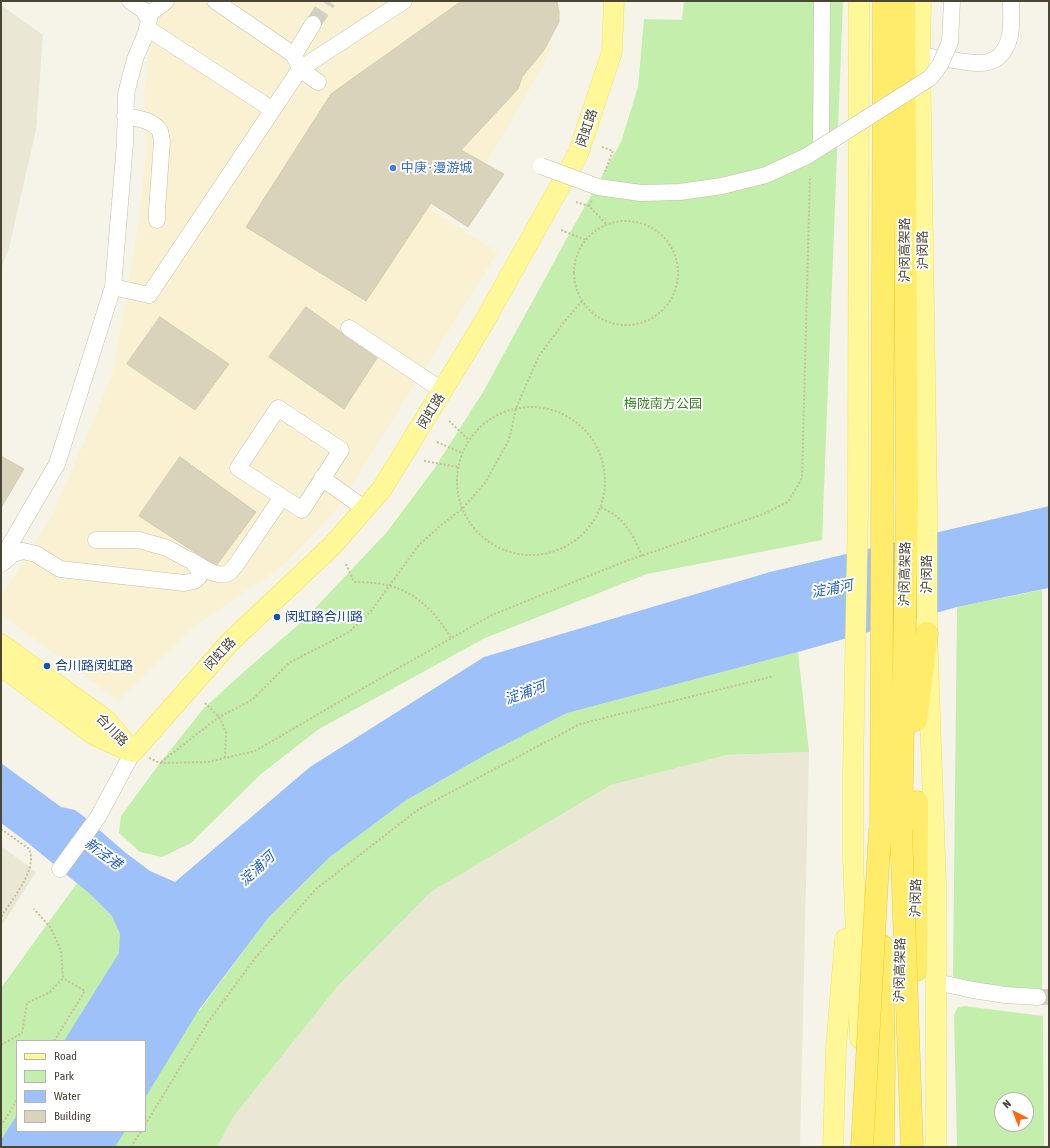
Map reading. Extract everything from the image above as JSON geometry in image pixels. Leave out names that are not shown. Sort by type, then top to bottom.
[{"type":"highway","name":"沪闵高架路","points":[[884,1],[891,830],[898,1147]]},
{"type":"highway","name":"沪闵高架路","points":[[883,1147],[891,830],[907,502],[904,1]]},
{"type":"highway","name":"沪闵路","points":[[911,1147],[916,954],[916,716],[927,633]]},
{"type":"highway","points":[[863,1147],[891,830]]},
{"type":"highway","points":[[891,830],[911,1147]]},
{"type":"main road","name":"闵虹路","points":[[133,752],[229,643],[332,546],[382,489],[484,324],[578,154],[612,52],[614,1]]},
{"type":"main road","points":[[859,1],[858,510],[853,858],[863,1147]]},
{"type":"main road","name":"沪闵路","points":[[921,1],[920,55],[927,505],[927,633]]},
{"type":"main road","points":[[927,633],[936,884],[936,1147]]},
{"type":"main road","name":"合川路","points":[[1,644],[106,720],[133,752]]},
{"type":"main road","name":"合川路","points":[[1,666],[94,735],[133,752]]},
{"type":"main road","points":[[833,1147],[836,1048],[853,858]]},
{"type":"street","points":[[1,560],[57,464],[113,287],[125,144],[126,94],[135,59],[146,33],[147,22],[143,10],[130,1]]},
{"type":"street","points":[[147,22],[166,1]]},
{"type":"street","points":[[215,1],[294,55],[300,70],[318,82]]},
{"type":"street","points":[[113,287],[149,295],[300,70],[404,1]]},
{"type":"street","points":[[821,147],[822,1]]},
{"type":"street","points":[[542,166],[598,187],[641,194],[680,192],[722,186],[766,175],[807,156],[930,78],[940,65],[950,42],[952,1]]},
{"type":"street","points":[[920,55],[972,64],[985,63],[998,58],[1006,46],[1010,35],[1011,1]]},
{"type":"street","points":[[147,22],[272,110]]},
{"type":"street","points":[[294,55],[313,24]]},
{"type":"street","points":[[125,116],[141,119],[155,126],[160,132],[162,140],[157,220]]},
{"type":"street","points":[[349,328],[443,391]]},
{"type":"street","points":[[278,408],[341,450],[322,478],[302,510],[238,468],[278,408]]},
{"type":"street","points":[[322,478],[365,509]]},
{"type":"street","points":[[191,581],[222,575],[230,571],[238,562],[282,496]]},
{"type":"street","points":[[96,540],[139,540],[167,548],[215,574],[222,575]]},
{"type":"street","points":[[1,564],[13,554],[23,551],[36,554],[60,569],[184,583],[194,581],[199,577],[200,570],[192,561]]},
{"type":"street","points":[[60,869],[98,816],[133,752]]},
{"type":"street","points":[[936,982],[973,990],[1038,997]]},
{"type":"path","points":[[598,187],[613,151],[602,147]]},
{"type":"path","points":[[133,752],[160,763],[208,762],[255,751],[492,616],[626,561],[761,515],[788,502],[802,478],[810,176]]},
{"type":"path","points":[[576,202],[590,206],[606,225]]},
{"type":"path","points":[[628,221],[645,224],[660,233],[671,246],[678,263],[678,280],[673,297],[663,311],[648,321],[632,326],[615,325],[598,319],[585,307],[576,292],[573,275],[575,258],[583,243],[595,230],[606,225],[628,221]]},
{"type":"path","points":[[561,230],[586,240]]},
{"type":"path","points":[[160,763],[220,717],[252,700],[289,663],[349,632],[371,611],[419,545],[440,525],[462,509],[485,483],[509,440],[516,408],[539,356],[564,322],[582,301]]},
{"type":"path","points":[[530,406],[544,407],[570,417],[591,435],[603,460],[606,474],[605,488],[601,506],[597,515],[580,537],[568,545],[549,553],[528,555],[514,553],[488,542],[469,522],[462,509],[458,496],[458,467],[462,453],[469,440],[478,429],[490,419],[502,412],[516,408],[530,406]]},
{"type":"path","points":[[449,421],[469,440]]},
{"type":"path","points":[[437,442],[462,453]]},
{"type":"path","points":[[424,461],[458,467]]},
{"type":"path","points":[[601,506],[622,520],[630,531],[642,556]]},
{"type":"path","points":[[346,564],[354,582],[373,583],[388,586],[413,595],[427,606],[442,623],[451,639]]},
{"type":"path","points":[[146,1123],[208,1022],[256,957],[316,889],[418,809],[580,724],[774,676]]},
{"type":"path","points":[[205,703],[220,717],[226,732],[225,758]]},
{"type":"path","points":[[1,829],[28,848],[31,857],[28,871],[23,882],[1,917]]},
{"type":"path","points":[[1,1045],[22,1033],[27,1003],[50,992],[63,978],[61,950],[50,927],[34,910]]},
{"type":"path","points":[[55,1040],[85,991],[63,978]]},
{"type":"path","points":[[1,1126],[16,1102]]},
{"type":"path","points":[[131,1147],[140,1132]]},
{"type":"shaded area","points":[[149,1],[469,1],[545,9],[553,48],[489,159],[431,210],[498,252],[336,510],[284,565],[196,625],[118,701],[1,614],[1,597],[54,512],[112,376],[137,232],[147,148],[144,95],[149,54],[162,10]]},
{"type":"shaded area","points":[[1,5],[43,35],[36,130],[9,248],[1,269]]},
{"type":"shaded area","points":[[809,752],[800,1147],[217,1147],[234,1116],[337,987],[431,892],[611,785],[727,755]]},
{"type":"shaded area","points":[[1,846],[36,872],[1,927]]},
{"type":"green space","name":"梅陇南方公园","points":[[684,1],[843,1],[822,540],[647,574],[485,638],[319,729],[261,774],[191,843],[162,857],[140,852],[119,833],[121,816],[160,763],[204,708],[304,620],[387,532],[434,469],[483,392],[621,142],[638,87],[644,19],[682,20]]},
{"type":"green space","points":[[1042,590],[1042,991],[961,982],[957,981],[953,975],[957,607]]},
{"type":"green space","points":[[798,652],[809,752],[727,755],[611,785],[431,892],[337,987],[234,1116],[217,1147],[1,1147],[1,988],[77,883],[112,916],[120,934],[199,1011],[269,917],[330,857],[405,801],[489,753],[567,713]]},
{"type":"green space","points":[[964,1006],[1043,1016],[1044,1147],[957,1147],[954,1015],[957,1008]]},
{"type":"water","points":[[1049,506],[1049,588],[957,607],[798,652],[567,713],[489,753],[405,801],[330,857],[269,917],[198,1011],[146,1096],[146,1040],[65,1040],[119,953],[120,934],[112,916],[90,894],[28,843],[1,823],[1,763],[61,807],[75,810],[82,815],[126,853],[150,871],[175,882],[310,767],[484,657],[770,572]]},
{"type":"water","points":[[16,1117],[16,1132],[124,1132],[115,1147],[1,1147],[1,1140]]},
{"type":"building","points":[[462,1],[555,1],[557,2],[559,12],[559,22],[544,50],[522,77],[518,89],[461,150],[504,174],[468,227],[431,203],[366,301],[246,227],[331,94]]},
{"type":"building","points":[[306,307],[377,358],[344,409],[269,357]]},
{"type":"building","points":[[160,317],[229,364],[195,410],[127,364]]},
{"type":"building","points":[[1,456],[24,469],[1,508]]},
{"type":"building","points":[[180,457],[256,512],[216,566],[139,516]]},
{"type":"tunnel","points":[[313,24],[328,1]]},
{"type":"tunnel","points":[[1038,997],[1049,997]]},
{"type":"place","name":"中庚 · 漫游城","points":[[393,168]]},
{"type":"place","name":"闵虹路合川路","points":[[277,617]]},
{"type":"place","name":"合川路闵虹路","points":[[47,666]]},
{"type":"water label","name":"淀浦河","points":[[832,589]]},
{"type":"water label","name":"淀浦河","points":[[525,693]]},
{"type":"water label","name":"新泾港","points":[[103,854]]},
{"type":"water label","name":"淀浦河","points":[[257,869]]}]
